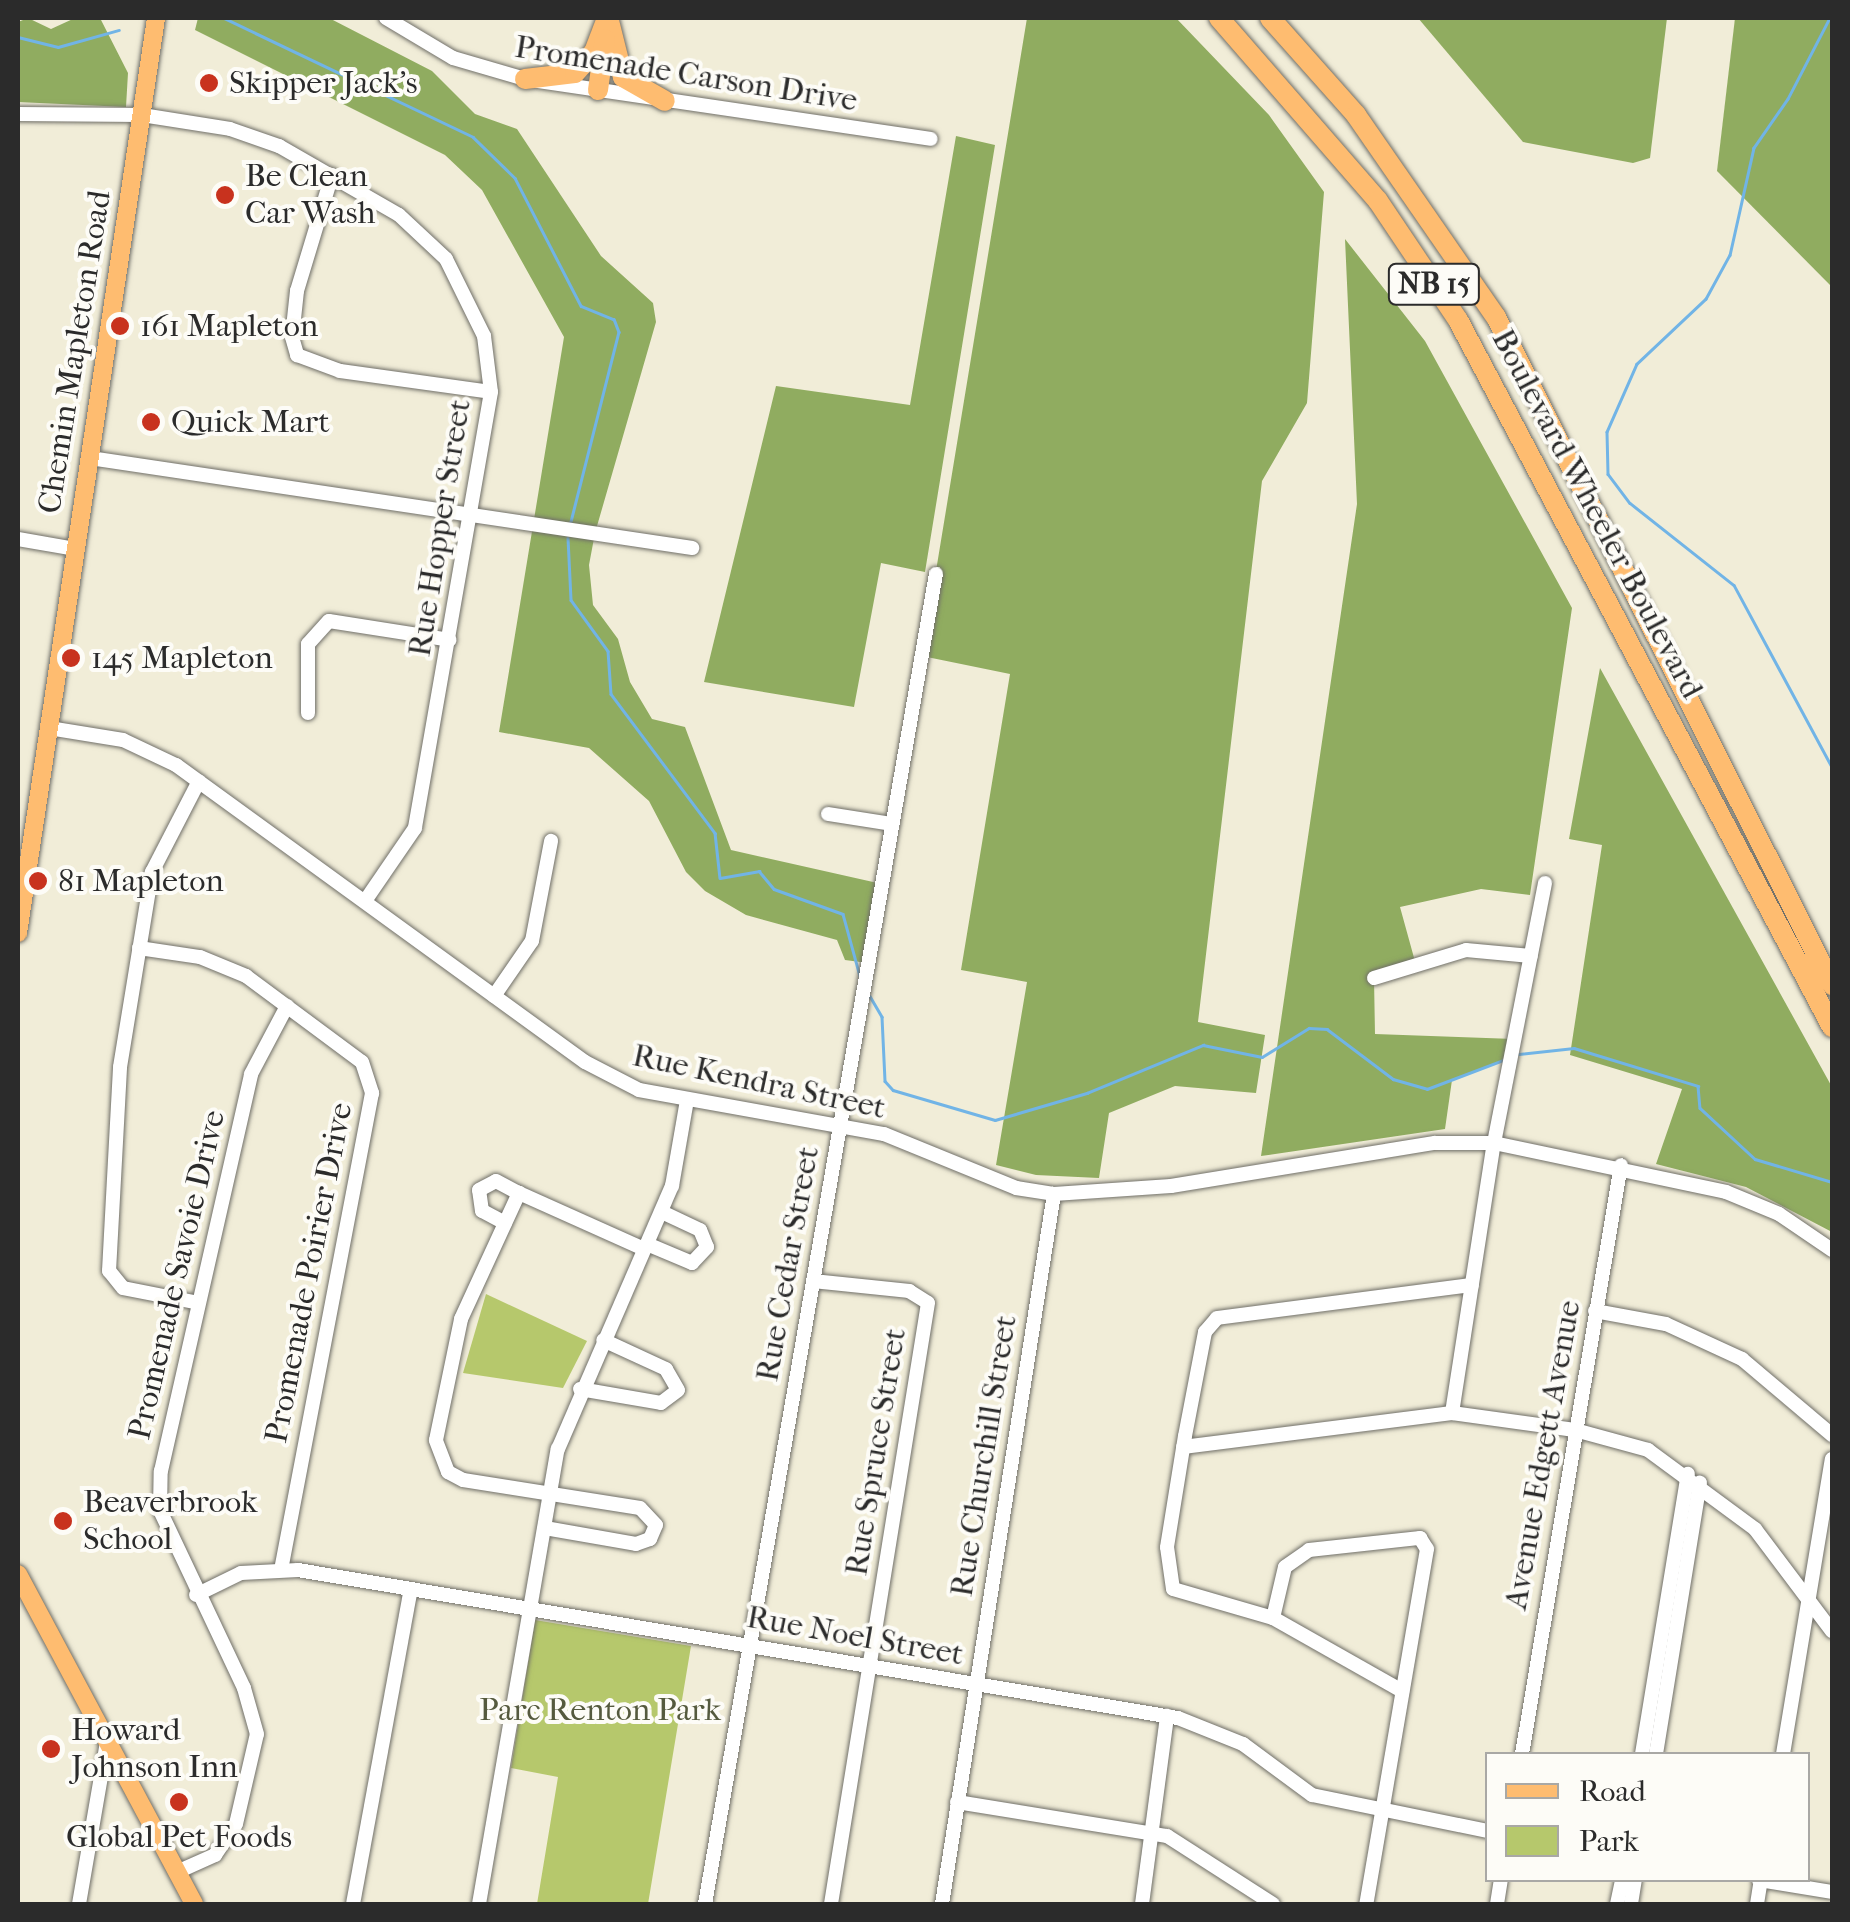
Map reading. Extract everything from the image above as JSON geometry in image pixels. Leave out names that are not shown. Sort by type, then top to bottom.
[{"type":"highway","points":[[525,79],[575,73],[594,52],[608,18]]},
{"type":"highway","points":[[598,90],[608,18]]},
{"type":"highway","points":[[608,18],[613,55],[623,77],[665,102]]},
{"type":"highway","name":"Boulevard Wheeler Boulevard","points":[[1219,18],[1378,201],[1458,320],[1832,1027]]},
{"type":"highway","name":"Boulevard Wheeler Boulevard","points":[[1270,18],[1356,115],[1496,317],[1832,985]]},
{"type":"main road","name":"Chemin Mapleton Road","points":[[18,933],[153,43],[160,18]]},
{"type":"main road","points":[[18,1574],[194,1904]]},
{"type":"street","name":"Promenade Carson Drive","points":[[386,18],[453,58],[525,79],[932,140]]},
{"type":"street","name":"Rue Hopper Street","points":[[18,114],[142,115],[230,129],[332,176],[399,215],[446,258],[484,336],[491,392],[415,828],[365,902]]},
{"type":"street","points":[[332,176],[298,291],[292,337],[298,354],[340,370],[491,392]]},
{"type":"street","points":[[90,458],[692,548]]},
{"type":"street","points":[[18,539],[76,550]]},
{"type":"street","name":"Rue Cedar Street","points":[[705,1904],[936,574]]},
{"type":"street","points":[[308,713],[308,644],[329,621],[450,640]]},
{"type":"street","name":"Rue Kendra Street","points":[[48,728],[123,740],[199,780],[613,1080],[687,1100],[884,1134],[1016,1188],[1054,1194],[1170,1186],[1434,1142],[1494,1143],[1621,1166],[1726,1192],[1779,1214],[1832,1250]]},
{"type":"street","points":[[194,1302],[123,1288],[109,1271],[120,1067],[152,872],[199,780]]},
{"type":"street","points":[[828,814],[892,824]]},
{"type":"street","points":[[494,996],[532,941],[552,841]]},
{"type":"street","points":[[1452,1413],[1494,1143],[1545,883]]},
{"type":"street","name":"Promenade Poirier Drive","points":[[140,948],[200,957],[246,976],[362,1062],[372,1092],[282,1569]]},
{"type":"street","points":[[1374,978],[1466,950],[1530,956]]},
{"type":"street","name":"Promenade Savoie Drive","points":[[177,1872],[215,1855],[236,1824],[257,1734],[244,1688],[196,1595],[160,1510],[161,1471],[194,1302],[251,1074],[288,1006]]},
{"type":"street","points":[[478,1904],[562,1435],[662,1212],[687,1100]]},
{"type":"street","name":"Avenue Edgett Avenue","points":[[1522,1752],[1621,1166]]},
{"type":"street","points":[[506,1223],[482,1211],[479,1190],[496,1180],[687,1262],[703,1254],[704,1234],[662,1212]]},
{"type":"street","points":[[519,1193],[454,1340],[438,1456],[463,1480],[640,1508],[656,1526],[650,1539],[636,1544],[545,1528]]},
{"type":"street","name":"Rue Churchill Street","points":[[942,1904],[1054,1194]]},
{"type":"street","name":"Rue Spruce Street","points":[[813,1281],[909,1291],[928,1303],[831,1904]]},
{"type":"street","points":[[1402,1691],[1272,1618],[1173,1589],[1166,1547],[1206,1332],[1217,1318],[1472,1285]]},
{"type":"street","points":[[1595,1311],[1666,1324],[1742,1359],[1832,1435]]},
{"type":"street","points":[[580,1390],[661,1403],[678,1390],[666,1369],[603,1340]]},
{"type":"street","points":[[1184,1446],[1452,1413],[1574,1430],[1648,1450],[1694,1479],[1755,1530],[1810,1594],[1832,1631]]},
{"type":"street","points":[[1783,1752],[1832,1459]]},
{"type":"street","points":[[1642,1752],[1694,1479]]},
{"type":"street","points":[[1656,1752],[1694,1479]]},
{"type":"street","points":[[1272,1618],[1286,1567],[1309,1550],[1420,1538],[1428,1548],[1366,1904]]},
{"type":"street","name":"Rue Noel Street","points":[[196,1595],[240,1573],[282,1569],[1167,1716],[1243,1744],[1312,1795],[1485,1830]]},
{"type":"street","points":[[353,1904],[411,1590]]},
{"type":"street","points":[[1142,1904],[1167,1716]]},
{"type":"street","points":[[79,1904],[107,1742]]},
{"type":"street","points":[[957,1802],[1153,1833],[1273,1904]]},
{"type":"street","points":[[1772,1882],[1832,1892]]},
{"type":"green space","points":[[28,18],[51,29],[75,18],[100,18],[128,73],[126,107],[18,102],[18,22]]},
{"type":"green space","points":[[198,18],[329,18],[432,71],[475,114],[517,129],[601,256],[653,303],[656,322],[595,533],[589,565],[593,605],[618,639],[630,682],[652,719],[685,727],[731,850],[882,884],[868,963],[845,960],[837,940],[746,915],[705,891],[686,872],[649,801],[589,748],[499,732],[564,337],[482,190],[445,155],[195,30]]},
{"type":"green space","points":[[1027,18],[1176,18],[1269,115],[1324,192],[1307,403],[1262,481],[1198,1022],[1265,1035],[1256,1093],[1175,1086],[1109,1113],[1099,1178],[1036,1175],[996,1165],[1027,982],[961,970],[1010,674],[922,656]]},
{"type":"green space","points":[[1418,18],[1667,18],[1650,158],[1633,163],[1523,142]]},
{"type":"green space","points":[[1735,18],[1832,18],[1832,287],[1717,171]]},
{"type":"green space","points":[[956,136],[995,145],[925,572],[881,563],[854,707],[704,682],[776,386],[910,405]]},
{"type":"green space","points":[[1345,239],[1425,341],[1572,608],[1530,895],[1481,889],[1400,907],[1416,965],[1374,978],[1375,1034],[1514,1039],[1511,1057],[1452,1080],[1445,1129],[1261,1156],[1357,504]]},
{"type":"green space","points":[[1600,668],[1832,1087],[1832,1232],[1746,1187],[1656,1164],[1682,1089],[1570,1055],[1602,845],[1569,839]]},
{"type":"green space","points":[[486,1294],[587,1341],[563,1388],[463,1373]]},
{"type":"green space","name":"Parc Renton Park","points":[[535,1620],[691,1646],[648,1904],[537,1904],[558,1777],[511,1768]]},
{"type":"waterway","points":[[224,18],[473,137],[515,178],[581,306],[614,319],[619,332],[570,525]]},
{"type":"waterway","points":[[1830,18],[1788,99],[1754,148],[1730,255],[1706,299],[1637,364],[1607,432],[1608,474],[1630,503],[1734,585],[1832,767]]},
{"type":"waterway","points":[[18,37],[58,47],[119,30]]},
{"type":"waterway","points":[[568,538],[571,600],[608,651],[611,694],[715,833],[720,878],[759,871],[774,889],[843,914],[861,980]]},
{"type":"waterway","points":[[870,996],[882,1017],[885,1081],[893,1090],[995,1120],[1087,1093],[1203,1045],[1262,1057],[1309,1028],[1327,1029],[1393,1079],[1427,1089],[1506,1059]]},
{"type":"waterway","points":[[1519,1054],[1574,1048],[1698,1086],[1700,1108],[1755,1159],[1832,1182]]},
{"type":"place","name":"Skipper Jack's","points":[[209,83]]},
{"type":"place","name":"Be Clean Car Wash","points":[[225,195]]},
{"type":"place","name":"161 Mapleton","points":[[120,326]]},
{"type":"place","name":"Quick Mart","points":[[151,422]]},
{"type":"place","name":"145 Mapleton","points":[[71,658]]},
{"type":"place","name":"81 Mapleton","points":[[38,881]]},
{"type":"place","name":"Beaverbrook School","points":[[63,1521]]},
{"type":"place","name":"Howard Johnson Inn","points":[[51,1749]]},
{"type":"place","name":"Global Pet Foods","points":[[179,1802]]}]
